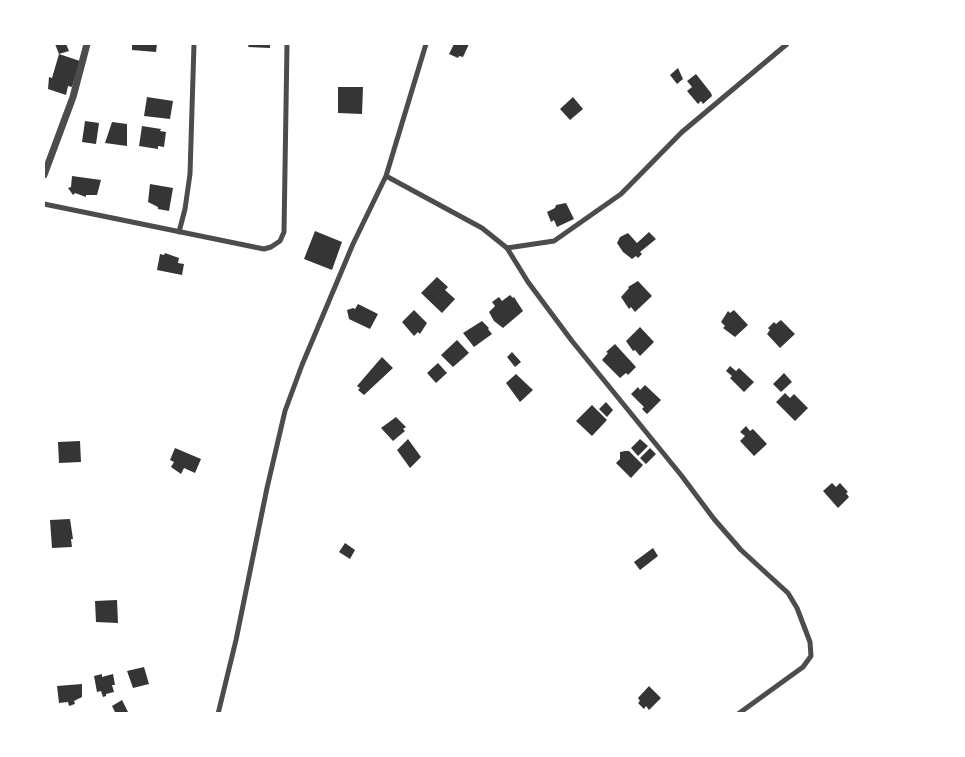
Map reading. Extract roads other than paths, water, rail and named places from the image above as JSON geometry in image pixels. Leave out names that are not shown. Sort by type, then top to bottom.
[{"type":"street","points":[[44,175],[73,97],[87,44]]},
{"type":"street","points":[[179,232],[190,174],[194,44]]},
{"type":"street","points":[[44,204],[264,249],[272,247],[280,241],[284,232],[287,44]]},
{"type":"street","points":[[218,714],[285,411],[353,244],[386,176],[426,44]]},
{"type":"street","points":[[507,249],[554,241],[621,194],[682,132],[787,44]]},
{"type":"street","points":[[44,159],[51,156]]},
{"type":"street","points":[[386,176],[482,228],[507,249],[528,282],[572,341],[714,519],[741,550],[788,593],[797,608],[810,642],[812,650],[809,661],[738,714]]}]
